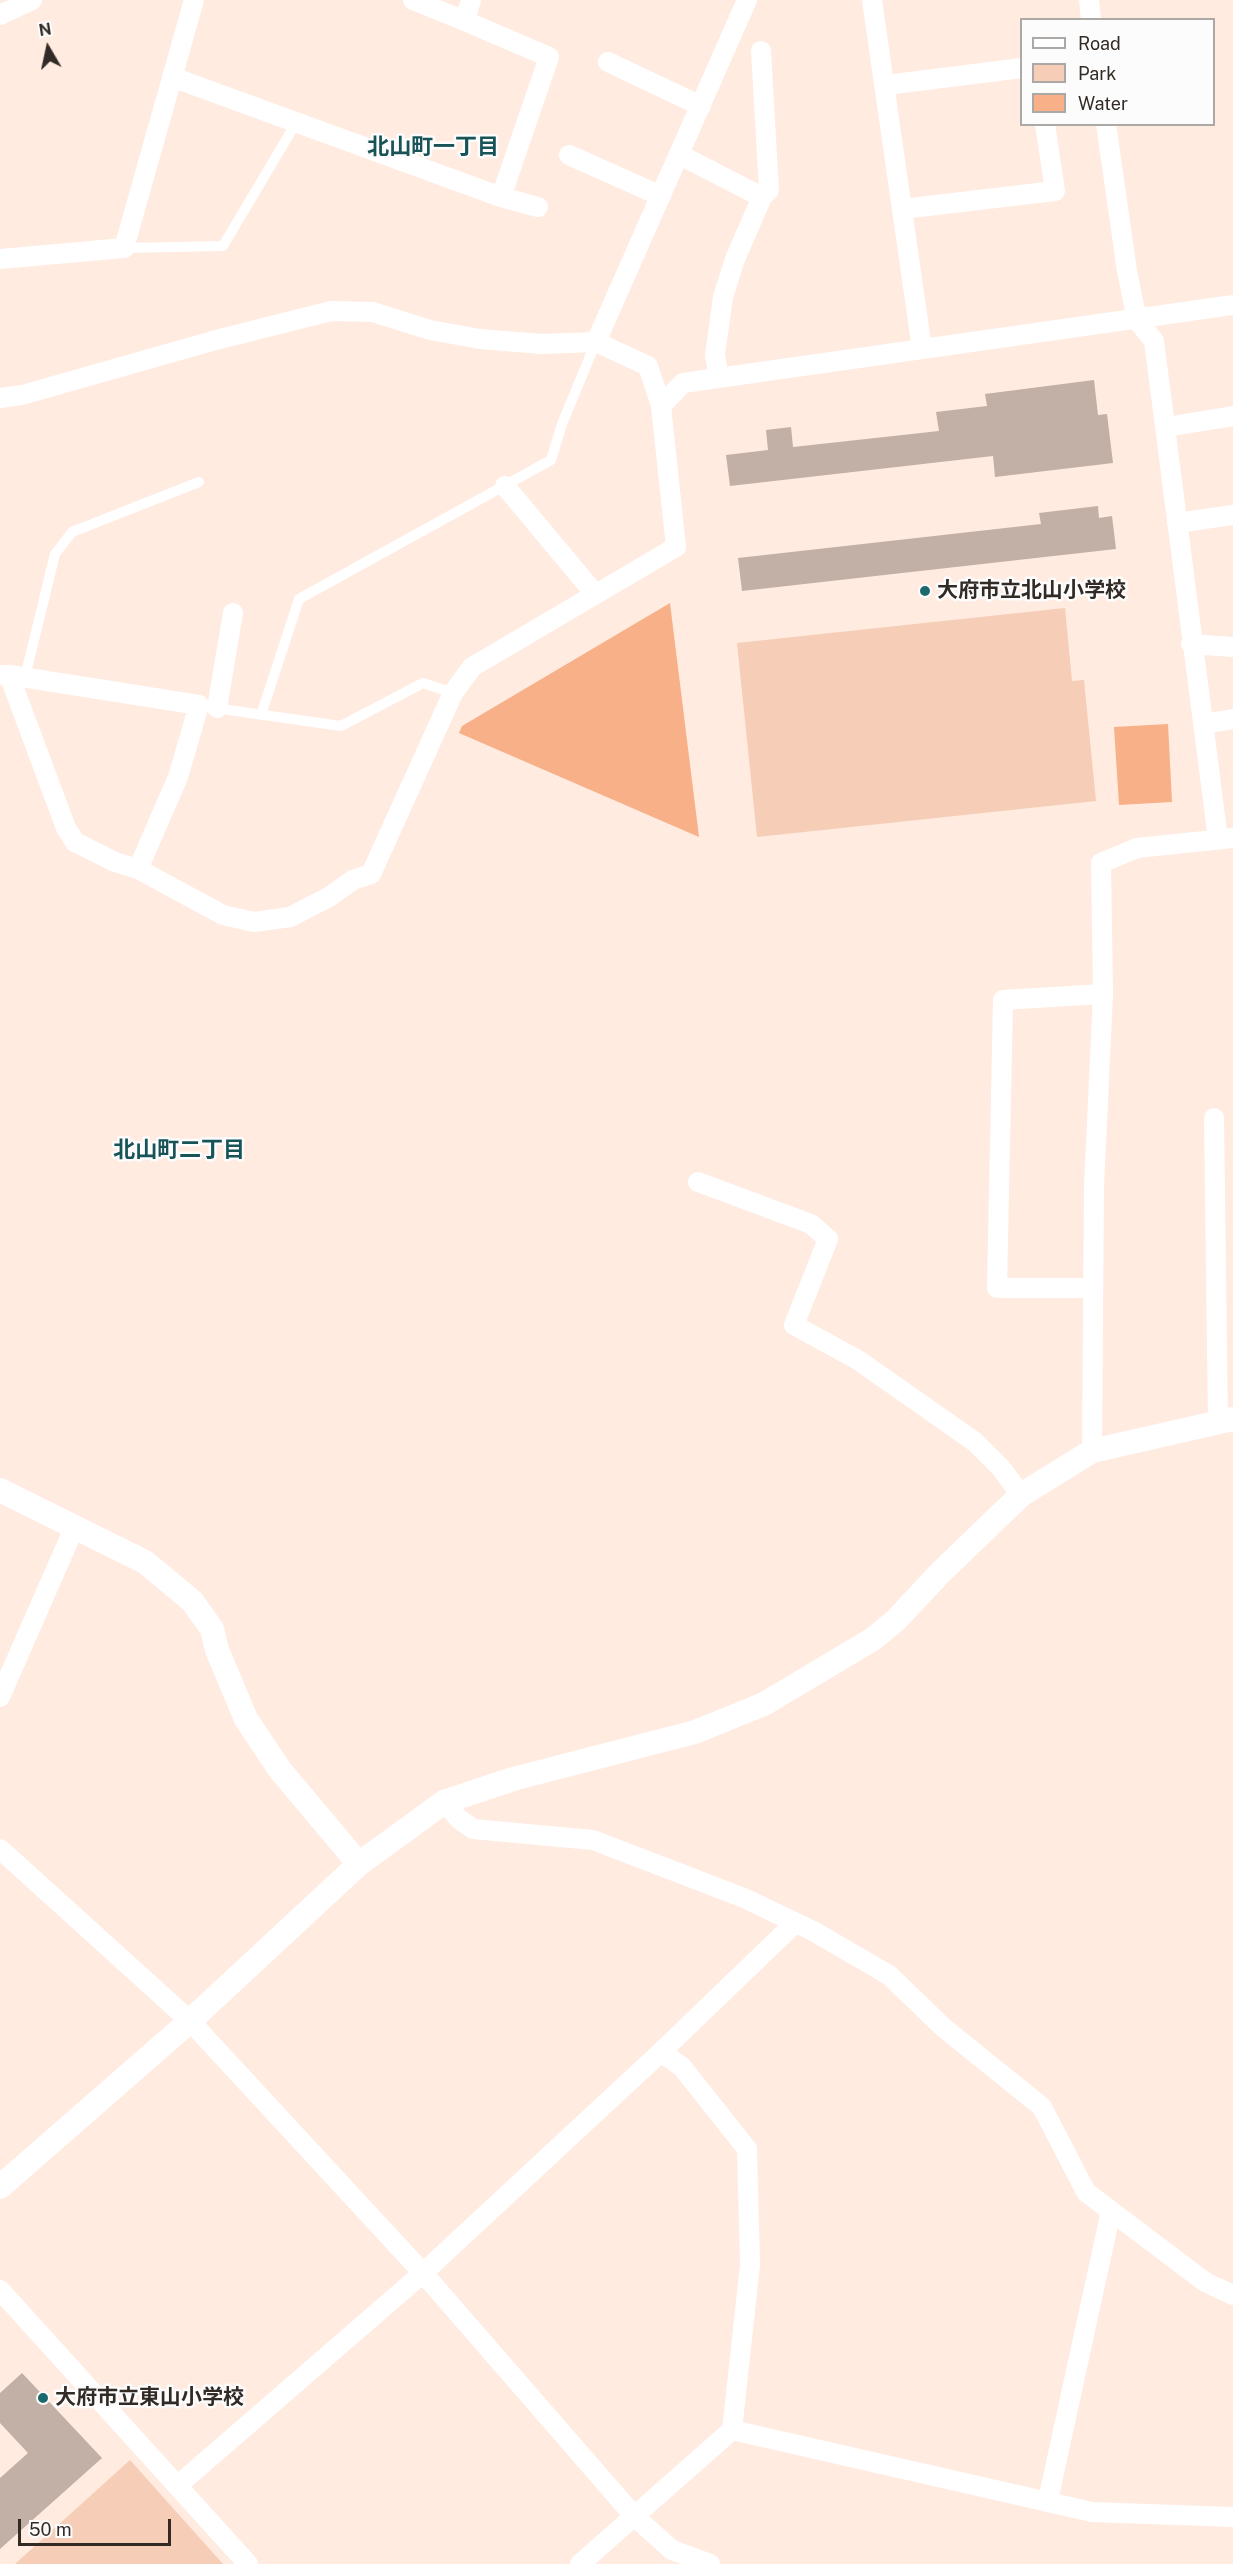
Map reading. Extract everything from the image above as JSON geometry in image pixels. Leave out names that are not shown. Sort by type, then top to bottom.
[{"type":"street","points":[[0,15],[32,0]]},
{"type":"street","points":[[0,259],[124,248],[194,0]]},
{"type":"street","points":[[413,0],[549,57],[501,197]]},
{"type":"street","points":[[465,21],[471,0]]},
{"type":"street","points":[[596,342],[747,0]]},
{"type":"street","points":[[872,0],[886,85],[922,349]]},
{"type":"street","points":[[1089,0],[1092,18]]},
{"type":"street","points":[[719,378],[715,355],[723,297],[735,259],[762,197],[769,190],[761,51]]},
{"type":"street","points":[[608,62],[701,106]]},
{"type":"street","points":[[886,85],[1020,68]]},
{"type":"street","points":[[172,77],[501,197],[538,207]]},
{"type":"street","points":[[902,209],[1055,191],[1046,126]]},
{"type":"street","points":[[1092,1451],[1094,1186],[1102,994],[1101,864],[1137,848],[1226,839],[1203,724],[1191,644],[1154,340],[1137,320],[1127,271],[1106,126]]},
{"type":"street","points":[[569,155],[661,196]]},
{"type":"street","points":[[680,155],[762,197]]},
{"type":"street","points":[[661,406],[683,383],[1233,305]]},
{"type":"street","points":[[0,398],[22,395],[216,340],[331,311],[373,312],[430,330],[480,339],[542,344],[596,342],[648,366],[661,406],[676,547],[472,667],[453,693],[371,874],[353,880],[329,897],[290,917],[254,922],[223,915],[138,869],[115,862],[75,842],[66,828],[11,676],[208,707]]},
{"type":"street","points":[[1166,427],[1233,416]]},
{"type":"street","points":[[505,486],[596,594]]},
{"type":"street","points":[[1178,523],[1233,515]]},
{"type":"street","points":[[138,869],[208,707],[233,613]]},
{"type":"street","points":[[1191,644],[1233,647]]},
{"type":"street","points":[[1203,724],[1233,719]]},
{"type":"street","points":[[1093,1288],[997,1288],[1003,1000],[1102,994]]},
{"type":"street","points":[[0,2187],[190,2021],[359,1863],[444,1802],[513,1779],[695,1732],[764,1704],[849,1654],[896,1620],[940,1573],[1022,1495],[1092,1451],[1225,1421],[1214,1118]]},
{"type":"street","points":[[698,1182],[811,1224],[828,1239],[794,1325],[858,1360],[975,1442],[1001,1468],[1022,1495]]},
{"type":"street","points":[[0,1490],[145,1562],[192,1602],[212,1629],[217,1650],[246,1719],[280,1770],[359,1863]]},
{"type":"street","points":[[0,1697],[75,1526]]},
{"type":"street","points":[[444,1802],[459,1819],[473,1829],[592,1840],[744,1898],[795,1923],[889,1975],[944,2028],[1042,2107],[1086,2192],[1205,2282],[1233,2295]]},
{"type":"street","points":[[0,1849],[190,2021],[423,2273],[634,2517],[672,2550],[710,2564]]},
{"type":"street","points":[[177,2486],[423,2273],[661,2052],[795,1923]]},
{"type":"street","points":[[580,2564],[732,2430],[750,2265],[747,2149],[682,2067],[661,2052]]},
{"type":"street","points":[[1048,2500],[1111,2211]]},
{"type":"street","points":[[0,2290],[248,2564]]},
{"type":"street","points":[[732,2430],[1048,2500],[1092,2512],[1233,2517]]},
{"type":"lane","points":[[124,248],[223,246],[296,123]]},
{"type":"lane","points":[[261,715],[299,600],[551,460],[562,424],[596,342]]},
{"type":"lane","points":[[11,676],[55,554],[72,532],[199,482]]},
{"type":"lane","points":[[208,707],[341,726],[423,683],[453,693]]},
{"type":"green space","points":[[1065,608],[1072,681],[1084,680],[1096,801],[757,837],[737,643]]},
{"type":"green space","points":[[130,2460],[223,2564],[15,2564]]},
{"type":"water","points":[[670,603],[699,837],[459,733],[462,726]]},
{"type":"water","points":[[1168,724],[1172,802],[1119,805],[1114,727]]},
{"type":"building","points":[[1094,380],[1098,415],[1107,414],[1113,463],[995,477],[993,456],[730,486],[726,455],[768,450],[766,430],[791,427],[793,447],[939,431],[936,412],[987,406],[985,394]]},
{"type":"building","points":[[1098,506],[1099,518],[1112,516],[1116,549],[742,591],[738,558],[1041,524],[1039,513]]},
{"type":"building","points":[[22,2373],[102,2458],[0,2549],[0,2478],[28,2453],[0,2423],[0,2393]]},
{"type":"place","name":"大府市立北山小学校","points":[[925,591]]},
{"type":"place","name":"大府市立東山小学校","points":[[43,2398]]},
{"type":"district","name":"北山町一丁目","points":[[433,147]]},
{"type":"district","name":"北山町二丁目","points":[[179,1150]]}]
